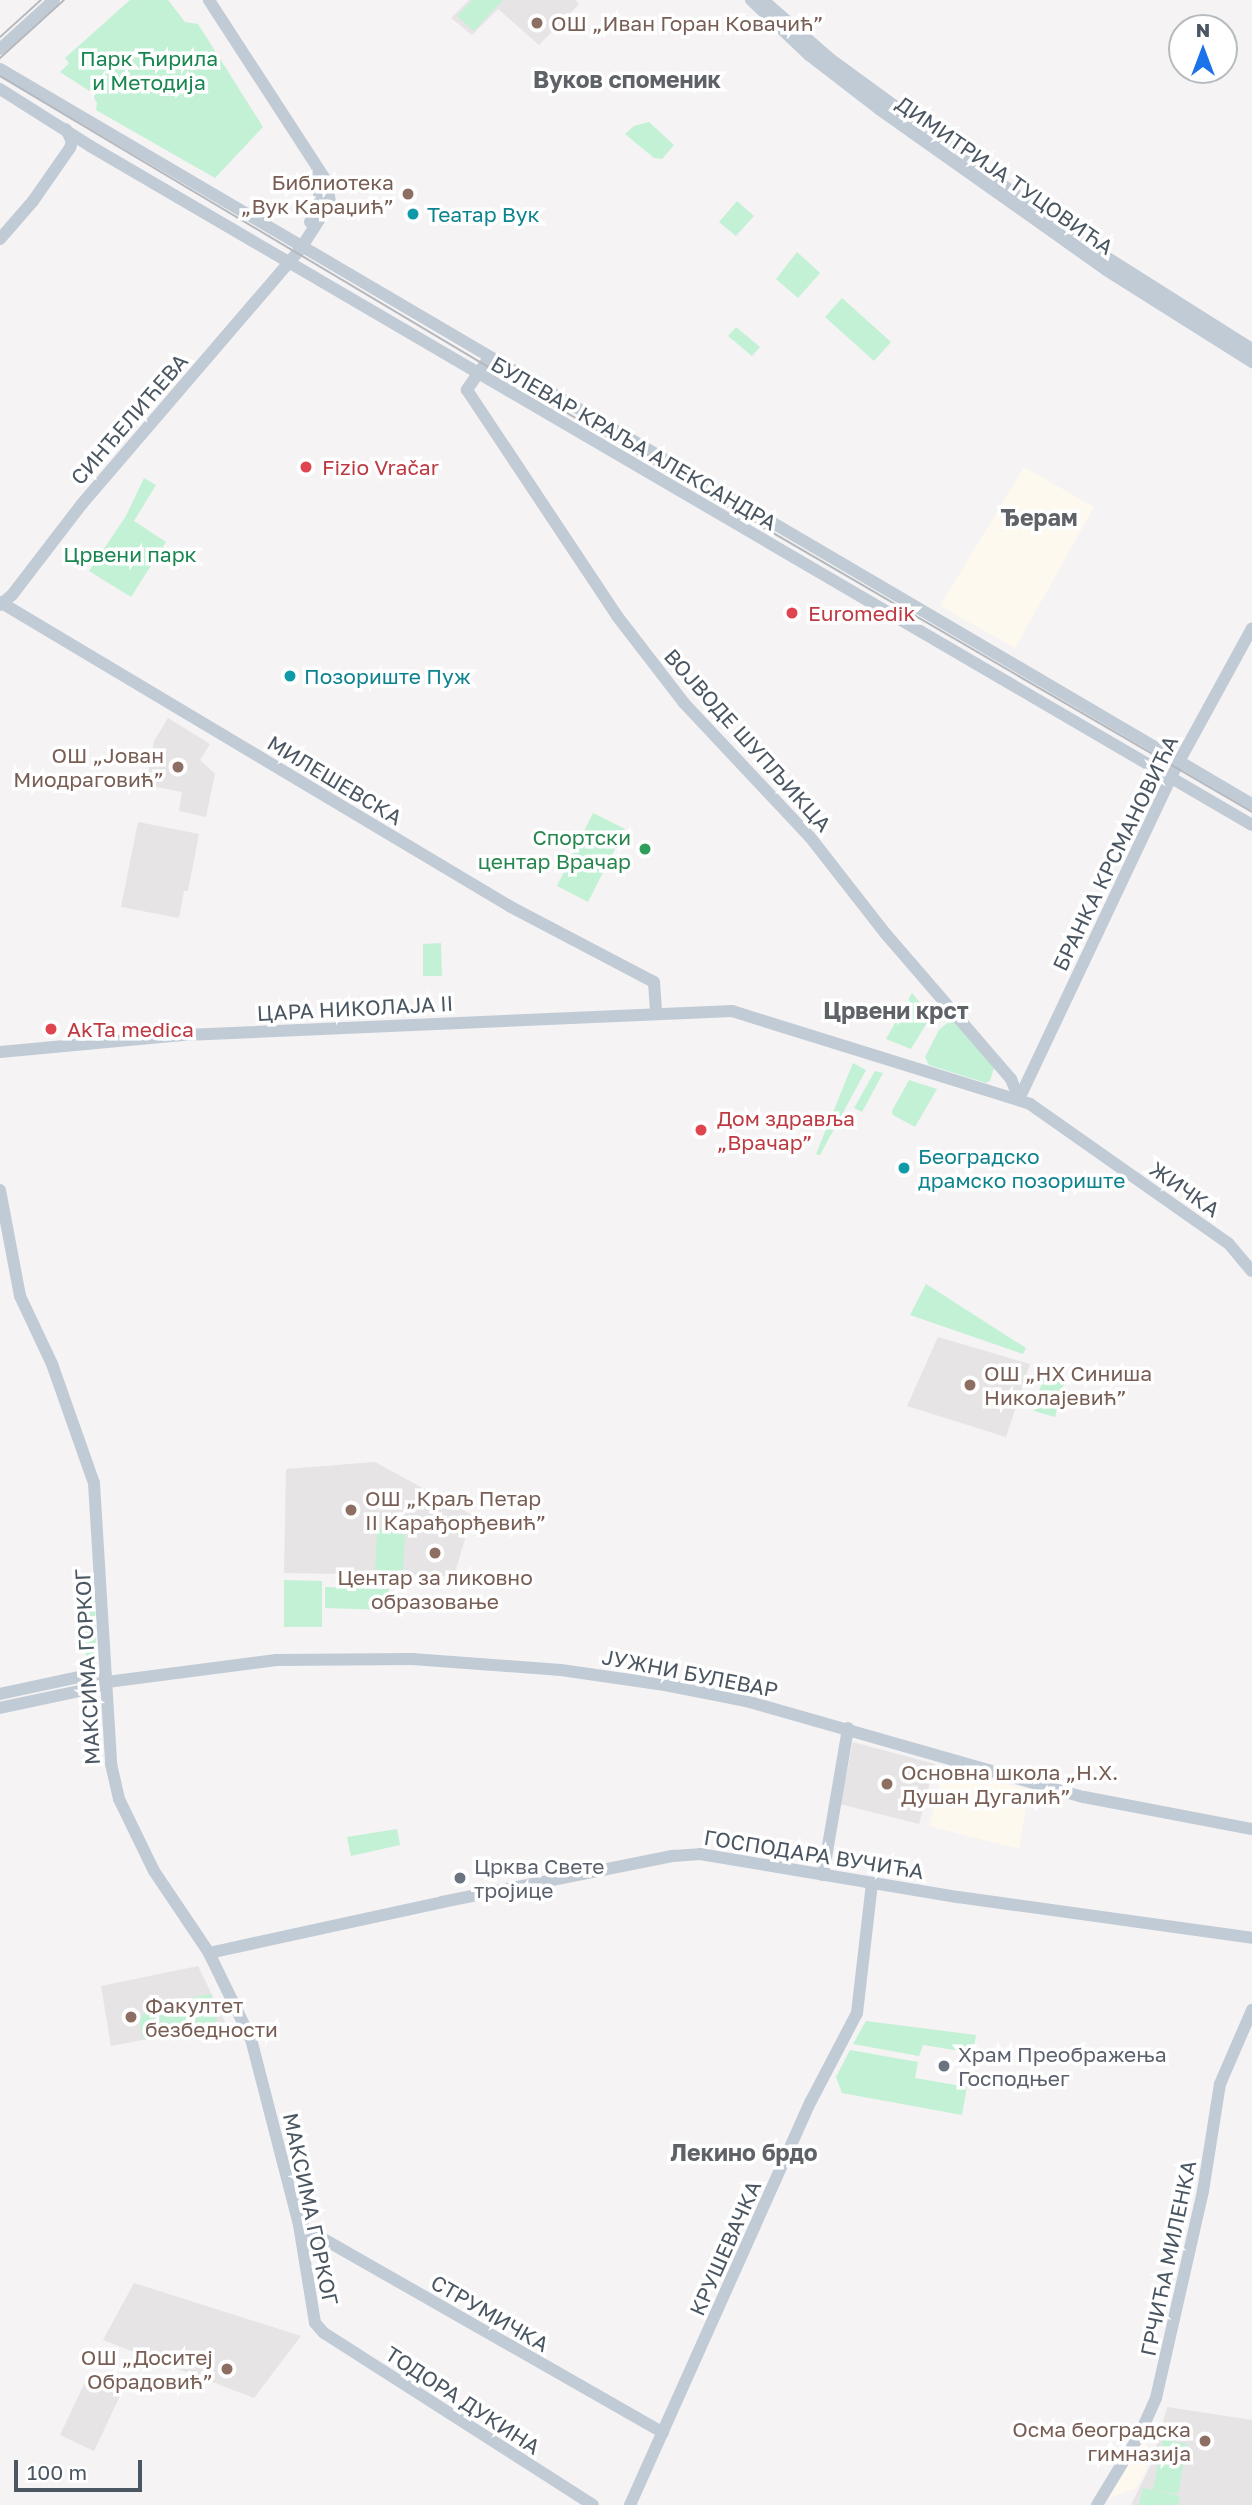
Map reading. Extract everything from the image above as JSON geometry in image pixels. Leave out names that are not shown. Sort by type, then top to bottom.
[{"type":"main road","points":[[0,49],[54,0]]},
{"type":"main road","name":"СИНЂЕЛИЋЕВА","points":[[1,603],[71,516],[220,344],[328,208],[331,198],[327,182],[312,163],[209,0]]},
{"type":"main road","name":"ДИМИТРИЈА ТУЦОВИЋА","points":[[751,0],[809,55],[879,109],[1106,270],[1252,362]]},
{"type":"main road","name":"ДИМИТРИЈА ТУЦОВИЋА","points":[[763,0],[822,53],[1079,240],[1252,349]]},
{"type":"main road","name":"БУЛЕВАР КРАЉА АЛЕКСАНДРА","points":[[0,69],[1252,804]]},
{"type":"main road","name":"БУЛЕВАР КРАЉА АЛЕКСАНДРА","points":[[0,89],[479,374],[1252,825]]},
{"type":"main road","points":[[0,239],[33,201],[70,148],[72,142],[66,129]]},
{"type":"main road","points":[[479,374],[489,358]]},
{"type":"main road","name":"ВОЈВОДЕ ШУПЉИКЦА","points":[[479,374],[467,390],[617,616],[684,703],[810,837],[865,909],[1017,1087],[1019,1099]]},
{"type":"main road","name":"МИЛЕШЕВСКА","points":[[1,603],[511,907],[655,983],[656,1013]]},
{"type":"main road","name":"БРАНКА КРСМАНОВИЋА","points":[[1019,1099],[1179,761],[1252,628]]},
{"type":"main road","name":"ЦАРА НИКОЛАЈА II","points":[[0,1052],[185,1035],[711,1010],[767,1021],[988,1088]]},
{"type":"main road","points":[[997,1063],[998,1079],[988,1088],[1019,1099]]},
{"type":"main road","name":"ЖИЧКА","points":[[1019,1099],[1042,1111],[1229,1244],[1252,1271]]},
{"type":"main road","name":"МАКСИМА ГОРКОГ","points":[[0,1190],[20,1296],[52,1364],[94,1483],[111,1764],[122,1809],[154,1871],[209,1953],[251,2039],[299,2225],[315,2324]]},
{"type":"main road","name":"ЈУЖНИ БУЛЕВАР","points":[[0,1708],[93,1689],[107,1682],[277,1660],[435,1661],[573,1671],[746,1701],[1084,1797],[1252,1829]]},
{"type":"main road","name":"ЈУЖНИ БУЛЕВАР","points":[[0,1694],[84,1676],[107,1682]]},
{"type":"main road","points":[[823,1875],[848,1728]]},
{"type":"main road","name":"ГОСПОДАРА ВУЧИЋА","points":[[209,1953],[442,1902],[688,1854],[707,1854],[872,1884],[1252,1938]]},
{"type":"main road","name":"КРУШЕВАЧКА","points":[[630,2505],[811,2101],[857,2014],[872,1884]]},
{"type":"main road","name":"ГРЧИЋА МИЛЕНКА","points":[[1097,2505],[1140,2434],[1156,2398],[1203,2192],[1220,2084],[1252,2010]]},
{"type":"main road","name":"СТРУМИЧКА","points":[[299,2225],[663,2433]]},
{"type":"main road","name":"ТОДОРА ДУКИНА","points":[[315,2324],[324,2333],[593,2505]]},
{"type":"shaded area","name":"ОШ „Иван Горан Ковачић”","points":[[469,0],[575,0],[579,4],[539,45],[498,9],[472,35],[451,18]]},
{"type":"shaded area","points":[[1024,467],[1094,507],[1015,648],[940,606]]},
{"type":"shaded area","name":"ОШ „Јован Миодраговић”","points":[[168,718],[210,744],[200,760],[215,774],[206,817],[179,811],[182,792],[146,785],[154,741]]},
{"type":"shaded area","points":[[138,822],[199,834],[188,891],[184,891],[179,918],[121,907]]},
{"type":"shaded area","name":"ОШ „НХ Синиша Николајевић”","points":[[938,1337],[1030,1364],[1006,1437],[907,1406]]},
{"type":"shaded area","name":"ОШ „Краљ Петар II Карађорђевић”","points":[[375,1462],[472,1515],[454,1576],[284,1573],[286,1469]]},
{"type":"shaded area","name":"Основна школа „Н.Х. Душан Дугалић”","points":[[853,1742],[935,1764],[919,1824],[840,1804]]},
{"type":"shaded area","points":[[944,1767],[1029,1790],[1019,1849],[929,1826]]},
{"type":"shaded area","points":[[198,1966],[226,2024],[111,2046],[101,1986]]},
{"type":"shaded area","name":"ОШ „Доситеј Обрадовић”","points":[[134,2283],[301,2336],[254,2398],[103,2340]]},
{"type":"shaded area","points":[[86,2380],[120,2396],[94,2451],[60,2435]]},
{"type":"shaded area","name":"Осма београдска гимназија","points":[[1167,2407],[1252,2420],[1252,2505],[1131,2505],[1152,2462]]},
{"type":"shaded area","points":[[1143,2431],[1149,2464],[1136,2488],[1102,2501]]},
{"type":"green space","name":"Парк Ћирила и Методија","points":[[130,0],[168,0],[185,22],[198,24],[263,127],[215,178],[96,110],[97,103],[91,92],[60,72],[69,63],[65,58]]},
{"type":"green space","points":[[472,0],[503,0],[474,31],[457,16]]},
{"type":"green space","points":[[649,122],[674,145],[662,159],[654,158],[625,134],[634,126]]},
{"type":"green space","points":[[737,201],[754,216],[736,236],[719,222]]},
{"type":"green space","points":[[797,252],[820,273],[798,298],[776,279]]},
{"type":"green space","points":[[842,298],[891,342],[874,361],[825,317]]},
{"type":"green space","points":[[736,327],[760,347],[752,356],[728,336]]},
{"type":"green space","name":"Црвени парк","points":[[144,478],[156,485],[134,521],[166,542],[131,597],[89,571],[126,516]]},
{"type":"green space","points":[[593,813],[625,829],[588,902],[557,886]]},
{"type":"green space","points":[[441,943],[442,976],[423,976],[423,944]]},
{"type":"green space","points":[[912,993],[931,1016],[911,1049],[886,1039]]},
{"type":"green space","name":"Црвени крст","points":[[951,1020],[957,1021],[994,1068],[990,1081],[986,1083],[929,1065],[925,1057],[939,1030]]},
{"type":"green space","points":[[853,1063],[866,1070],[820,1155],[816,1154]]},
{"type":"green space","points":[[875,1071],[883,1073],[862,1112],[854,1108]]},
{"type":"green space","points":[[909,1080],[937,1089],[915,1127],[893,1115],[892,1111]]},
{"type":"green space","points":[[926,1284],[1026,1348],[1023,1354],[910,1315]]},
{"type":"green space","points":[[1044,1374],[1065,1380],[1055,1417],[1034,1411]]},
{"type":"green space","points":[[377,1529],[405,1530],[403,1576],[375,1574]]},
{"type":"green space","points":[[284,1580],[322,1581],[322,1627],[284,1627]]},
{"type":"green space","points":[[325,1587],[389,1589],[388,1610],[325,1608]]},
{"type":"green space","points":[[95,1600],[96,1650],[94,1657],[86,1661],[86,1601]]},
{"type":"green space","points":[[397,1829],[400,1845],[351,1856],[347,1837]]},
{"type":"green space","points":[[211,1994],[217,2024],[143,2039],[139,2020],[149,2006]]},
{"type":"green space","points":[[866,2021],[976,2035],[973,2053],[923,2045],[919,2056],[853,2044]]},
{"type":"green space","points":[[850,2050],[918,2062],[915,2078],[967,2087],[962,2115],[842,2093],[836,2077]]},
{"type":"green space","points":[[1163,2439],[1187,2444],[1178,2494],[1154,2490],[1180,2496],[1178,2505],[1139,2505],[1143,2488],[1153,2490]]},
{"type":"tram line","points":[[0,37],[41,0]]},
{"type":"tram line","points":[[0,58],[64,0]]},
{"type":"tram line","points":[[0,76],[495,371],[1252,812]]},
{"type":"place","name":"ОШ „Иван Горан Ковачић”","points":[[537,23]]},
{"type":"place","name":"Библиотека „Вук Караџић”","points":[[408,194]]},
{"type":"place","name":"Театар Вук","points":[[413,214]]},
{"type":"place","name":"Fizio Vračar","points":[[306,467]]},
{"type":"place","name":"Euromedik","points":[[792,613]]},
{"type":"place","name":"Позориште Пуж","points":[[290,676]]},
{"type":"place","name":"ОШ „Јован Миодраговић”","points":[[178,767]]},
{"type":"place","name":"Спортски центар Врачар","points":[[645,849]]},
{"type":"place","name":"AkTa medica","points":[[51,1029]]},
{"type":"place","name":"Дом здравља „Врачар”","points":[[701,1130]]},
{"type":"place","name":"Београдско драмско позориште","points":[[904,1168]]},
{"type":"place","name":"ОШ „НХ Синиша Николајевић”","points":[[970,1385]]},
{"type":"place","name":"ОШ „Краљ Петар II Карађорђевић”","points":[[351,1510]]},
{"type":"place","name":"Центар за ликовно образовање","points":[[435,1553]]},
{"type":"place","name":"Основна школа „Н.Х. Душан Дугалић”","points":[[887,1784]]},
{"type":"place","name":"Црква Свете тројице","points":[[460,1878]]},
{"type":"place","name":"Факултет безбедности","points":[[131,2017]]},
{"type":"place","name":"Храм Преображења Господњег","points":[[944,2066]]},
{"type":"place","name":"ОШ „Доситеј Обрадовић”","points":[[227,2369]]},
{"type":"place","name":"Осма београдска гимназија","points":[[1205,2441]]},
{"type":"district","name":"Вуков споменик","points":[[627,79]]},
{"type":"district","name":"Ђерам","points":[[1039,517]]},
{"type":"district","name":"Црвени крст","points":[[896,1010]]},
{"type":"district","name":"Лекино брдо","points":[[744,2152]]}]
